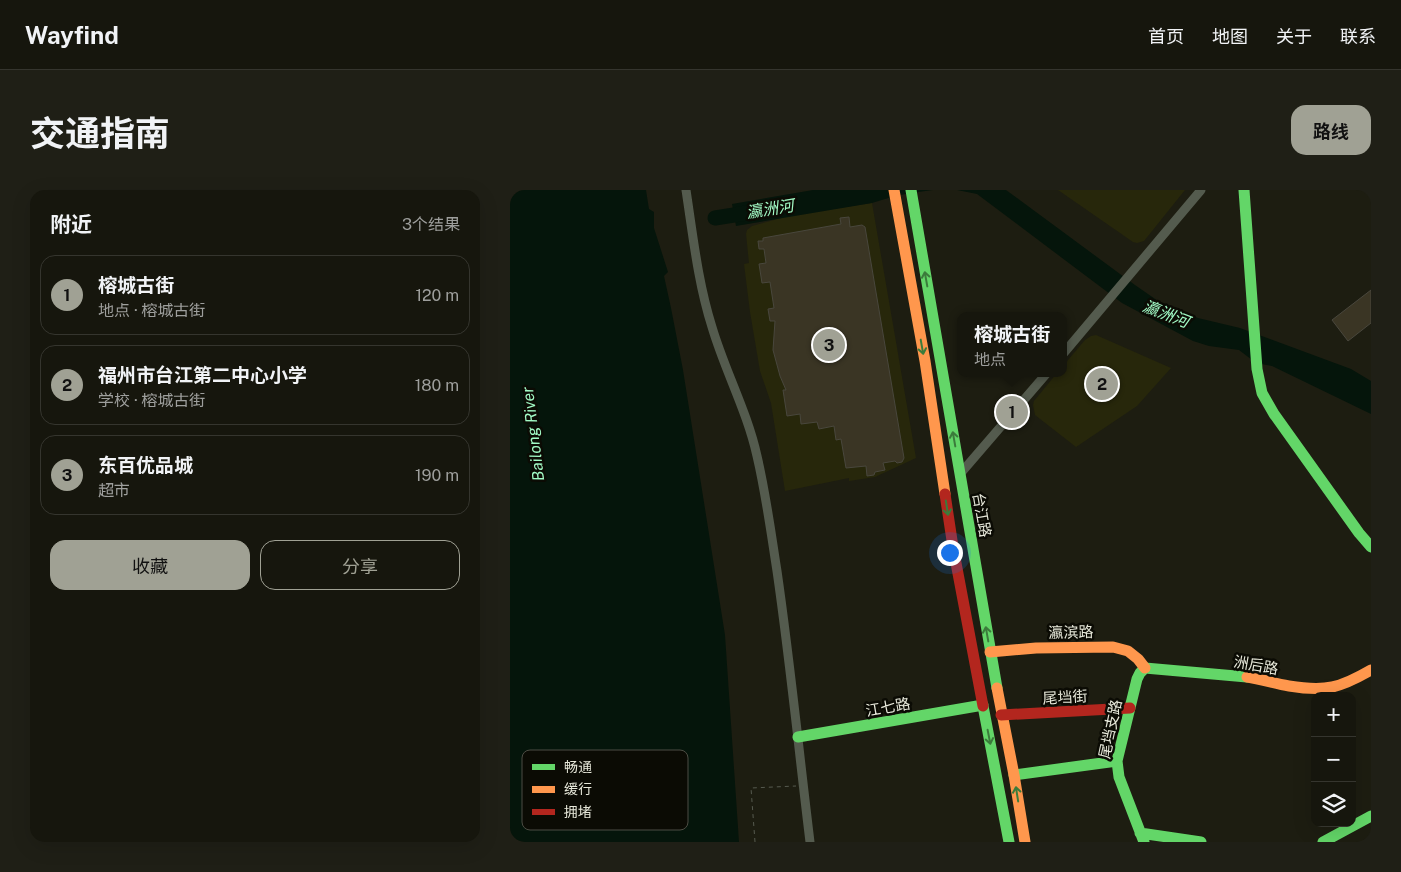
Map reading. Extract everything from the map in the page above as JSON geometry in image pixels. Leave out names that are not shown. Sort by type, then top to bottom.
[{"type":"street","points":[[686,190],[704,300],[719,350],[747,421],[763,481],[782,612],[810,842]]},
{"type":"street","points":[[1067,349],[1201,190]]},
{"type":"street","points":[[1244,190],[1256,363],[1260,387],[1269,406],[1359,533],[1371,547]]},
{"type":"street","name":"台江路","points":[[911,192],[990,652],[1025,842]]},
{"type":"street","points":[[895,193],[925,361],[953,547],[1009,841]]},
{"type":"street","points":[[960,474],[1044,377]]},
{"type":"street","name":"瀛滨路","points":[[990,652],[1036,648],[1113,647],[1128,651],[1138,659],[1144,668]]},
{"type":"street","name":"洲后路","points":[[1144,668],[1256,678],[1289,686],[1320,689],[1350,682],[1371,670]]},
{"type":"street","name":"尾垱支路","points":[[1142,837],[1119,777],[1117,761],[1137,679],[1144,668]]},
{"type":"street","name":"江七路","points":[[798,737],[983,705]]},
{"type":"street","name":"尾垱街","points":[[1002,715],[1130,708]]},
{"type":"street","points":[[1014,775],[1117,761]]},
{"type":"street","points":[[1323,842],[1371,816]]},
{"type":"street","points":[[1142,837],[1201,842]]},
{"type":"path","points":[[755,842],[751,788],[803,786]]},
{"type":"shaded area","points":[[1058,190],[1185,190],[1144,241],[1137,243]]},
{"type":"shaded area","points":[[872,203],[916,458],[875,477],[849,481],[849,478],[785,491],[771,403],[760,371],[750,312],[744,264],[749,263],[747,230],[752,226],[788,216]]},
{"type":"shaded area","points":[[1096,335],[1171,368],[1137,406],[1076,447],[1035,415],[1033,405],[1034,401],[1054,377],[1067,377],[1067,361],[1085,340]]},
{"type":"water","name":"Bailong River","points":[[510,190],[646,190],[649,209],[654,212],[654,228],[668,272],[664,276],[683,370],[725,635],[739,842],[510,842]]},
{"type":"water","points":[[813,190],[933,190],[895,196],[872,203],[736,226],[732,204]]},
{"type":"water","points":[[957,190],[1006,190],[1158,301],[1198,318],[1240,328],[1351,369],[1371,381],[1371,414],[1272,366],[1256,363],[1239,350],[1209,346],[1193,341],[1122,303],[977,194]]},
{"type":"building","points":[[849,217],[850,227],[862,225],[865,227],[904,458],[902,462],[883,463],[885,470],[867,476],[866,466],[846,468],[841,439],[836,440],[834,426],[819,429],[817,422],[801,424],[800,414],[787,416],[783,390],[786,390],[773,350],[775,321],[770,321],[768,309],[774,308],[770,282],[762,283],[759,264],[766,263],[764,249],[759,249],[758,241],[763,241],[763,238],[841,224],[840,218]]},
{"type":"building","points":[[1371,290],[1371,323],[1348,341],[1332,320]]},
{"type":"waterway","name":"瀛洲河","points":[[715,218],[753,212]]},
{"type":"traffic: fast","points":[[911,190],[997,688]]},
{"type":"traffic: fast","points":[[1244,190],[1257,369],[1262,393],[1274,414],[1371,547]]},
{"type":"traffic: fast","points":[[1144,842],[1119,777],[1117,761],[1140,673],[1145,668],[1247,677]]},
{"type":"traffic: fast","points":[[798,737],[983,705]]},
{"type":"traffic: fast","points":[[983,706],[1009,842]]},
{"type":"traffic: fast","points":[[1014,775],[1117,761]]},
{"type":"traffic: fast","points":[[1323,842],[1371,816]]},
{"type":"traffic: fast","points":[[1140,833],[1201,842]]},
{"type":"traffic: slow","points":[[894,190],[925,361],[945,494]]},
{"type":"traffic: slow","points":[[990,652],[1036,648],[1113,647],[1128,651],[1145,668]]},
{"type":"traffic: slow","points":[[1247,677],[1313,689],[1341,685],[1371,670]]},
{"type":"traffic: slow","points":[[997,688],[1025,842]]},
{"type":"traffic: jam","points":[[945,494],[983,706]]},
{"type":"traffic: jam","points":[[1001,715],[1130,708]]},
{"type":"place","name":"东百优品城","points":[[829,345]]},
{"type":"place","name":"福州市台江第二中心小学","points":[[1102,384]]},
{"type":"place","name":"榕城古街","points":[[1012,412]]}]
